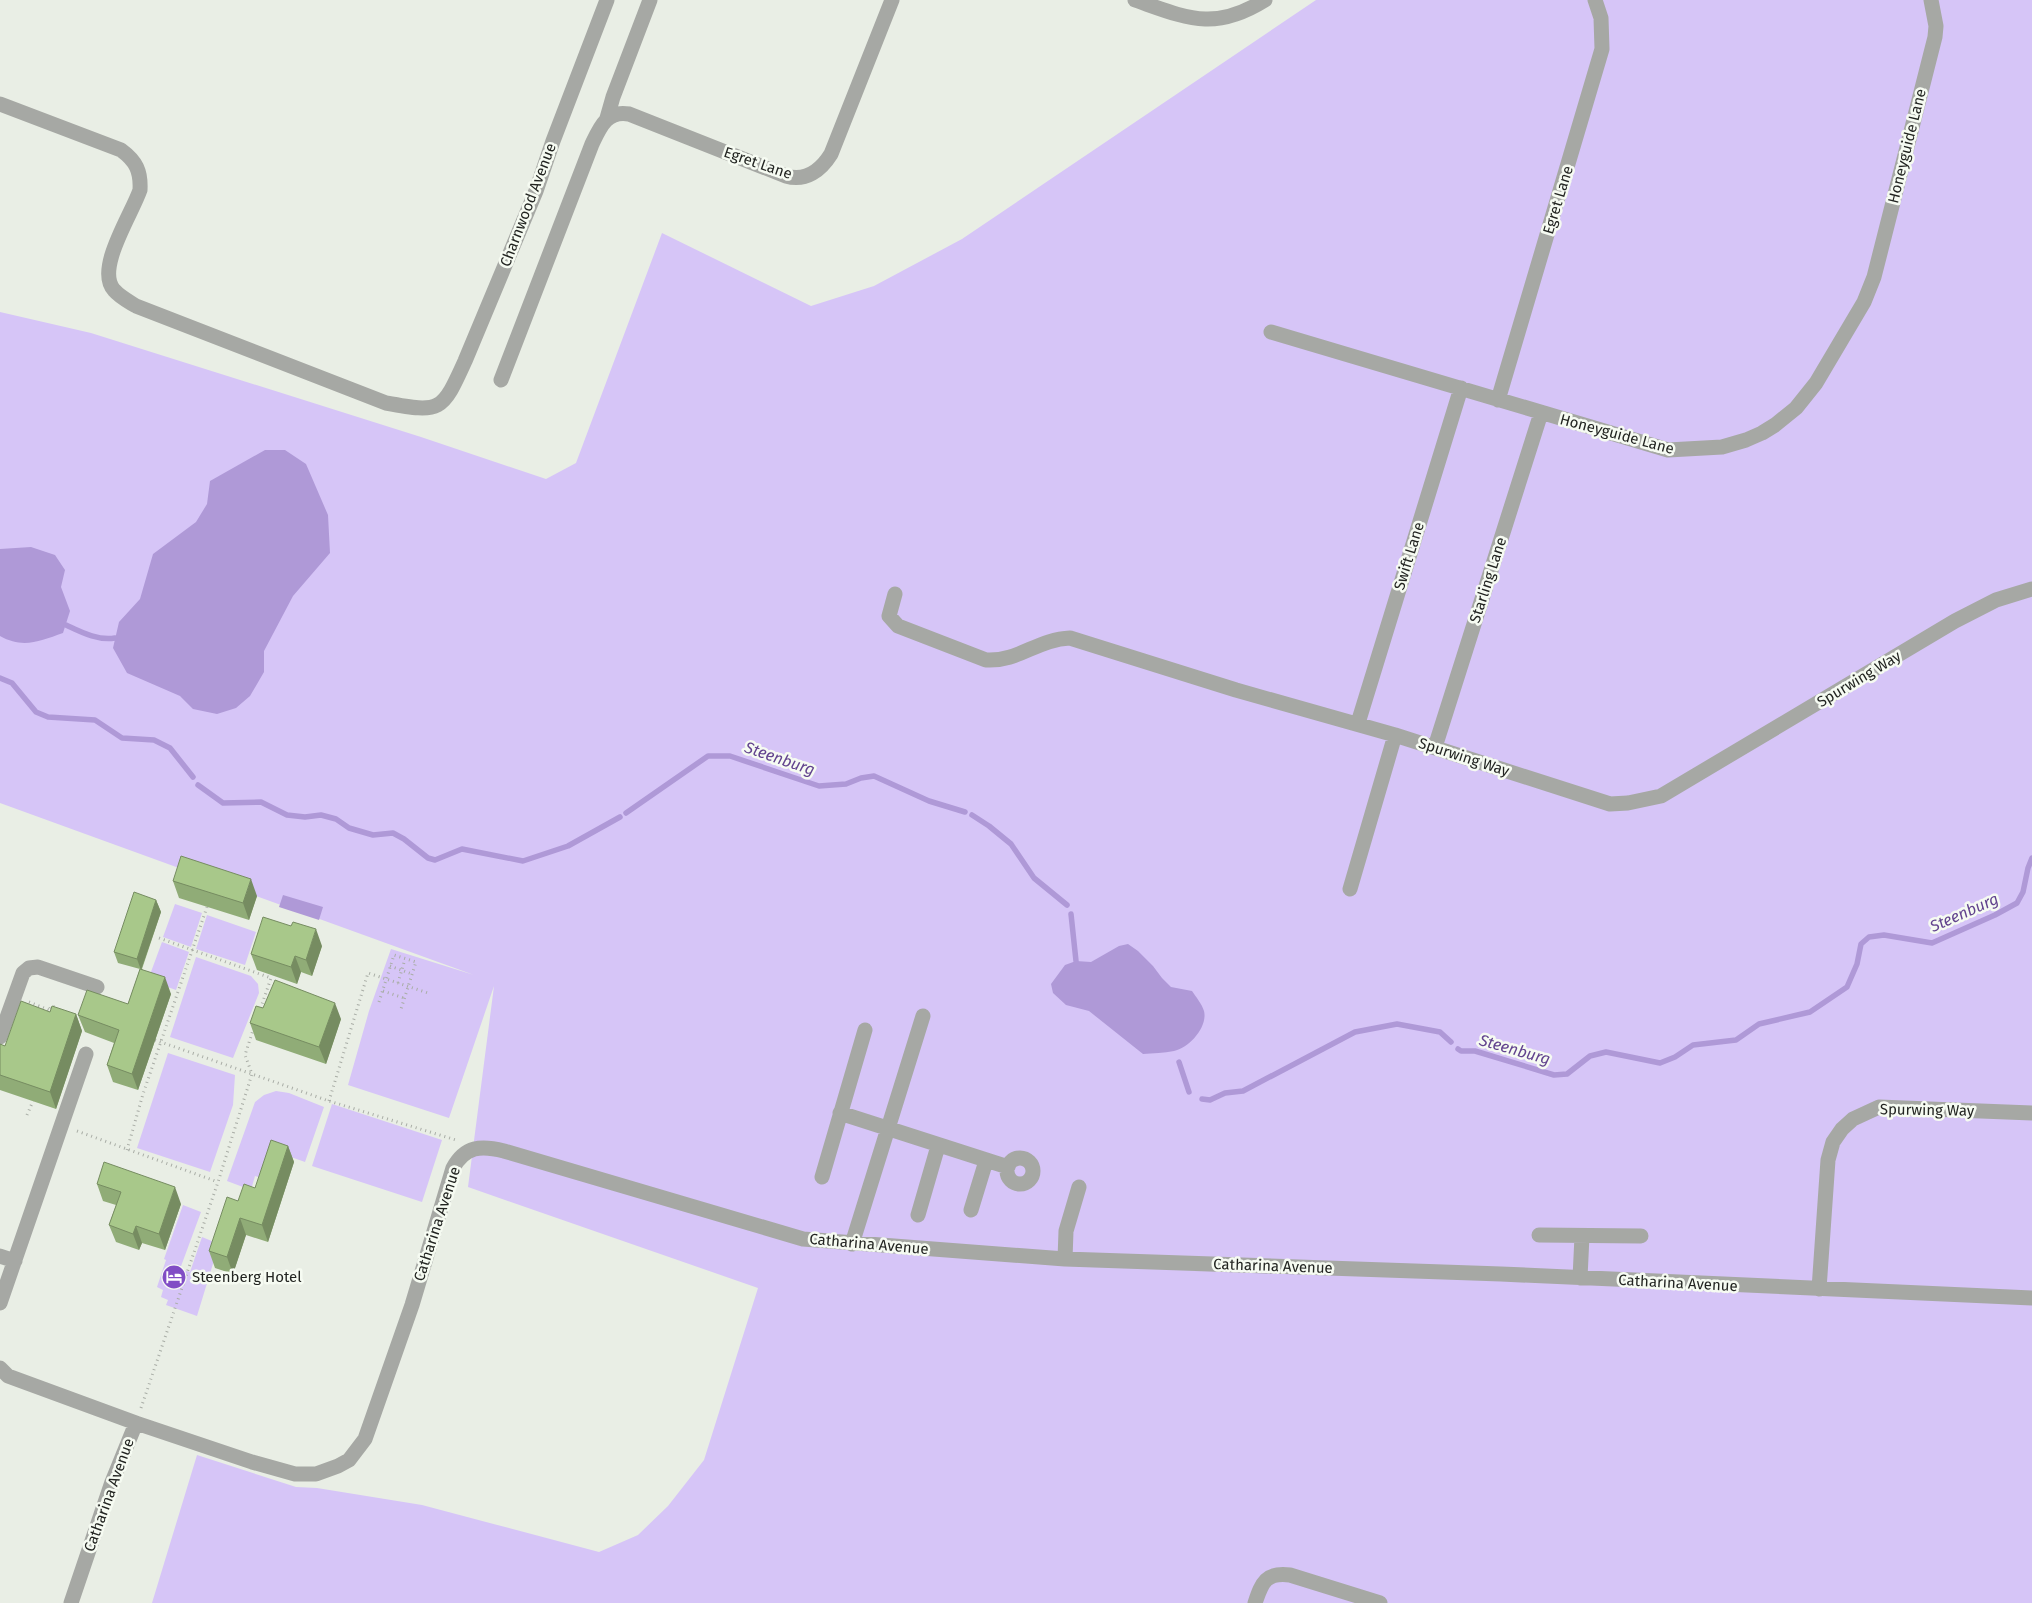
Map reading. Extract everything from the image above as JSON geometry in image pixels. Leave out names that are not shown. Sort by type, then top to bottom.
[{"type":"street","name":"Charnwood Avenue","points":[[0,104],[121,150],[132,158],[138,168],[140,190],[113,252],[108,269],[109,280],[113,290],[123,298],[136,306],[386,403],[422,408],[440,405],[453,386],[465,361],[536,191],[607,0]]},
{"type":"street","points":[[501,380],[592,144],[599,128],[607,118],[613,97],[650,0]]},
{"type":"street","name":"Egret Lane","points":[[607,118],[620,114],[629,114],[792,178],[816,172],[824,167],[832,154],[892,0]]},
{"type":"street","points":[[1136,0],[1195,20],[1223,19],[1239,14],[1265,0]]},
{"type":"street","name":"Egret Lane","points":[[1498,400],[1602,49],[1601,18],[1595,0]]},
{"type":"street","name":"Honeyguide Lane","points":[[1271,332],[1668,450],[1679,451],[1722,447],[1746,440],[1775,425],[1796,408],[1816,383],[1864,302],[1874,277],[1935,37],[1936,26],[1931,0]]},
{"type":"street","name":"Swift Lane","points":[[1358,724],[1461,388]]},
{"type":"street","name":"Starling Lane","points":[[1435,748],[1541,413]]},
{"type":"street","name":"Spurwing Way","points":[[895,594],[890,616],[898,626],[986,660],[1000,661],[1050,640],[1070,638],[1236,690],[1396,735],[1610,804],[1650,800],[1661,796],[1955,621],[1996,600],[2032,589]]},
{"type":"street","points":[[1350,889],[1396,735]]},
{"type":"street","points":[[0,1037],[24,973],[29,968],[38,967],[97,986]]},
{"type":"street","points":[[852,1244],[922,1016]]},
{"type":"street","points":[[822,1177],[865,1030]]},
{"type":"street","points":[[0,1303],[86,1054]]},
{"type":"street","name":"Spurwing Way","points":[[1819,1289],[1828,1160],[1833,1142],[1842,1129],[1853,1119],[1880,1106],[2032,1113]]},
{"type":"street","points":[[840,1113],[1008,1167]]},
{"type":"street","points":[[918,1215],[938,1146]]},
{"type":"street","name":"Catharina Avenue","points":[[71,1603],[112,1482],[136,1423],[306,1476],[326,1471],[349,1460],[365,1439],[412,1305],[453,1168],[458,1160],[474,1149],[490,1148],[803,1239],[852,1244],[1065,1259],[1580,1278],[2032,1298]]},
{"type":"street","points":[[971,1210],[986,1161]]},
{"type":"street","points":[[1065,1259],[1066,1231],[1079,1187]]},
{"type":"street","points":[[1539,1235],[1641,1236]]},
{"type":"street","points":[[1580,1278],[1582,1236]]},
{"type":"street","points":[[0,1256],[15,1261]]},
{"type":"street","points":[[0,1368],[8,1376],[136,1423]]},
{"type":"street","points":[[1255,1603],[1264,1583],[1271,1576],[1279,1574],[1290,1575],[1380,1603]]},
{"type":"path","points":[[127,1150],[143,1094],[207,907]]},
{"type":"path","points":[[159,938],[271,978],[259,1012]]},
{"type":"path","points":[[379,1002],[394,955],[416,962],[401,1009]]},
{"type":"path","points":[[398,983],[405,959]]},
{"type":"path","points":[[390,966],[412,974]]},
{"type":"path","points":[[329,1101],[368,973],[428,993]]},
{"type":"path","points":[[383,991],[404,998]]},
{"type":"path","points":[[48,1013],[51,1006],[58,1008]]},
{"type":"path","points":[[136,1423],[218,1182],[252,1074],[245,1055],[256,1021]]},
{"type":"path","points":[[156,1040],[329,1101],[457,1141],[467,1152]]},
{"type":"path","points":[[27,1115],[33,1101]]},
{"type":"path","points":[[62,1126],[218,1182]]},
{"type":"shaded area","points":[[1316,0],[2032,0],[2032,1603],[152,1603],[197,1455],[296,1487],[317,1488],[422,1505],[599,1552],[638,1535],[668,1506],[704,1460],[758,1288],[468,1187],[494,986],[449,1118],[348,1085],[369,1011],[391,949],[474,975],[0,803],[0,312],[91,333],[421,437],[546,479],[576,463],[662,233],[811,306],[874,286],[962,239]]},
{"type":"shaded area","points":[[265,450],[285,450],[306,464],[328,515],[330,553],[293,596],[264,651],[264,672],[250,696],[236,708],[217,714],[193,709],[180,696],[127,673],[113,648],[119,622],[140,599],[153,554],[196,522],[207,504],[210,481]]},
{"type":"shaded area","points":[[31,547],[55,555],[65,570],[61,587],[70,611],[63,633],[47,639],[24,643],[8,640],[0,636],[0,549]]},
{"type":"shaded area","points":[[283,895],[323,907],[319,920],[279,907]]},
{"type":"shaded area","points":[[175,904],[202,913],[191,947],[163,937]]},
{"type":"shaded area","points":[[207,915],[256,932],[245,965],[196,949]]},
{"type":"shaded area","points":[[162,942],[189,952],[176,990],[148,980]]},
{"type":"shaded area","points":[[1128,944],[1153,966],[1171,987],[1192,991],[1202,1006],[1204,1011],[1203,1024],[1196,1036],[1186,1046],[1170,1052],[1143,1054],[1089,1011],[1066,1005],[1053,993],[1051,984],[1065,965],[1076,961],[1091,962],[1119,946]]},
{"type":"shaded area","points":[[196,957],[251,976],[258,984],[259,993],[233,1058],[170,1037]]},
{"type":"shaded area","points":[[168,1053],[235,1075],[233,1105],[210,1172],[137,1148]]},
{"type":"shaded area","points":[[276,1091],[289,1093],[324,1107],[305,1162],[274,1151],[265,1179],[255,1176],[251,1190],[227,1181],[255,1102],[264,1095]]},
{"type":"shaded area","points":[[332,1104],[442,1140],[422,1202],[312,1166]]},
{"type":"shaded area","points":[[183,1205],[201,1212],[180,1269],[190,1272],[202,1237],[219,1244],[197,1316],[166,1305],[168,1300],[161,1297],[163,1290],[157,1287],[166,1260],[164,1259]]},
{"type":"building","points":[[181,856],[251,879],[243,903],[173,881]]},
{"type":"building","points":[[134,892],[156,900],[137,959],[114,952]]},
{"type":"building","points":[[263,917],[291,926],[293,922],[316,929],[306,960],[295,956],[291,967],[251,954]]},
{"type":"building","points":[[140,969],[165,977],[132,1074],[107,1065],[119,1030],[78,1015],[87,990],[128,1004]]},
{"type":"building","points":[[275,980],[335,1003],[319,1047],[250,1023],[256,1006],[263,1008]]},
{"type":"building","points":[[21,1001],[50,1012],[52,1006],[76,1014],[50,1092],[0,1075],[0,1044],[5,1046]]},
{"type":"building","points":[[271,1140],[288,1146],[262,1225],[240,1218],[227,1257],[209,1251],[227,1197],[238,1201],[244,1184],[255,1188]]},
{"type":"building","points":[[104,1162],[175,1187],[159,1234],[136,1226],[133,1234],[109,1225],[121,1192],[97,1184]]},
{"type":"waterway","points":[[66,625],[96,637],[115,638]]},
{"type":"waterway","name":"Steenburg","points":[[0,678],[12,683],[36,712],[48,717],[95,720],[122,738],[154,740],[170,748],[193,777]]},
{"type":"waterway","name":"Steenburg","points":[[626,813],[708,756],[730,756],[819,786],[846,784],[861,778],[874,776],[929,801],[965,812]]},
{"type":"waterway","name":"Steenburg","points":[[198,785],[223,803],[261,802],[287,815],[305,817],[321,815],[336,819],[349,828],[373,835],[393,833],[404,839],[428,858],[435,860],[462,849],[523,861],[568,846],[620,817]]},
{"type":"waterway","name":"Steenburg","points":[[972,815],[1011,844],[1034,878],[1067,905]]},
{"type":"waterway","name":"Steenburg","points":[[1458,1049],[1461,1051],[1475,1051],[1554,1075],[1567,1074],[1590,1056],[1606,1052],[1660,1063],[1675,1057],[1693,1045],[1736,1040],[1759,1024],[1810,1012],[1847,987],[1857,964],[1861,944],[1869,937],[1884,935],[1932,943],[2017,903],[2023,892],[2032,858]]},
{"type":"waterway","name":"Steenburg","points":[[1071,914],[1076,961]]},
{"type":"waterway","name":"Steenburg","points":[[1202,1099],[1210,1100],[1225,1093],[1243,1091],[1355,1032],[1397,1024],[1440,1032],[1451,1042]]},
{"type":"waterway","name":"Steenburg","points":[[1179,1062],[1189,1092]]},
{"type":"place","name":"Steenberg Hotel","points":[[174,1277]]}]
